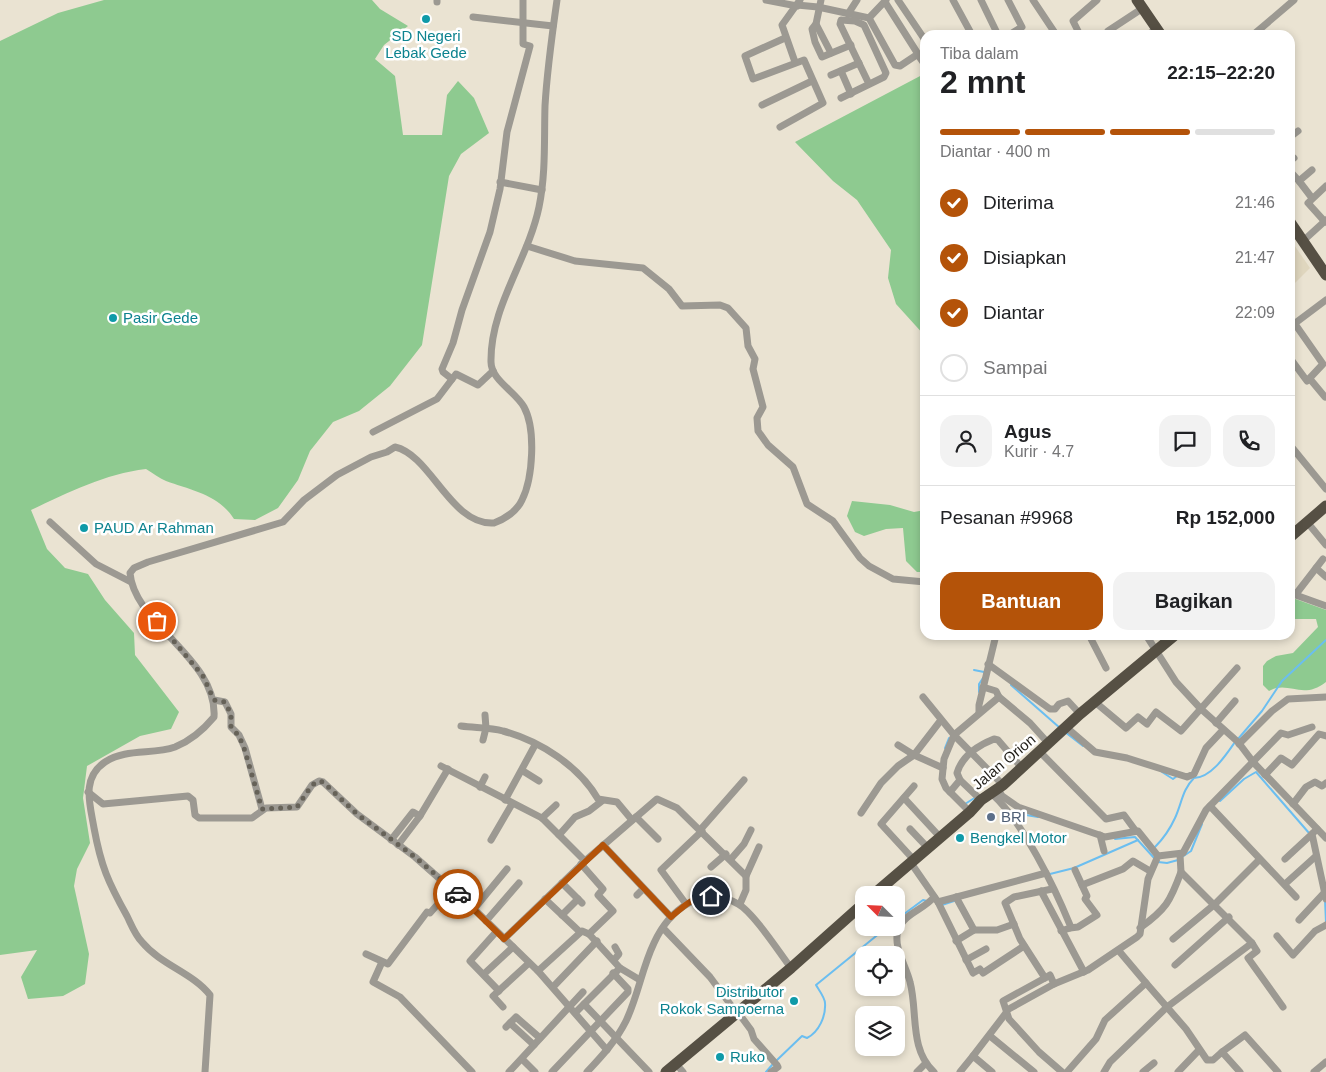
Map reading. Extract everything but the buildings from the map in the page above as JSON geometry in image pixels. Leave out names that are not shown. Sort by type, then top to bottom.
[{"type":"highway","points":[[1140,4],[1153,30]]},
{"type":"highway","points":[[1295,229],[1326,275]]},
{"type":"highway","points":[[1295,531],[1326,506]]},
{"type":"highway","name":"Jalan Orion","points":[[883,886],[970,812],[981,800],[997,790],[1066,729],[1080,714],[1169,640]]},
{"type":"highway","points":[[666,1072],[680,1068],[737,1011],[791,968],[855,911]]},
{"type":"street","points":[[452,379],[442,372],[442,369],[453,343],[464,303],[490,232],[507,132],[530,46],[523,44],[523,0]]},
{"type":"street","points":[[205,1072],[210,995],[201,985],[176,971],[140,940],[103,870],[88,804],[88,792],[92,776],[98,767],[107,761],[132,753],[175,747],[204,728],[214,717],[214,700],[203,676],[146,608],[131,582],[131,570],[140,565],[283,522],[304,500],[337,475],[394,447],[408,454],[468,516],[487,524],[500,521],[518,507],[525,493],[531,458],[532,431],[524,407],[493,371],[491,348],[509,287],[537,218],[542,190],[547,72],[557,0]]},
{"type":"street","points":[[766,0],[798,4],[819,3],[848,14],[868,18],[895,65],[900,66],[918,55]]},
{"type":"street","points":[[848,14],[857,0]]},
{"type":"street","points":[[898,0],[920,33]]},
{"type":"street","points":[[953,0],[969,30]]},
{"type":"street","points":[[981,0],[996,30]]},
{"type":"street","points":[[1008,0],[1022,27],[1017,30]]},
{"type":"street","points":[[1033,0],[1052,30]]},
{"type":"street","points":[[1078,30],[1073,21],[1095,0]]},
{"type":"street","points":[[1259,30],[1294,0]]},
{"type":"street","points":[[868,18],[885,1],[920,58]]},
{"type":"street","points":[[819,3],[816,24],[812,29],[812,35],[820,55],[823,57],[850,44]]},
{"type":"street","points":[[795,62],[782,25],[798,4]]},
{"type":"street","points":[[1110,30],[1140,4]]},
{"type":"street","points":[[473,17],[553,26]]},
{"type":"street","points":[[841,98],[886,76],[883,63],[864,25],[855,21],[841,20],[840,24],[869,84]]},
{"type":"street","points":[[780,127],[823,104],[804,61],[795,62],[753,80],[746,56],[785,38]]},
{"type":"street","points":[[831,75],[859,63]]},
{"type":"street","points":[[841,71],[851,94]]},
{"type":"street","points":[[762,105],[812,82]]},
{"type":"street","points":[[1298,181],[1312,170]]},
{"type":"street","points":[[1295,177],[1312,198]]},
{"type":"street","points":[[500,182],[542,190]]},
{"type":"street","points":[[1303,241],[1325,221],[1308,203],[1326,186]]},
{"type":"street","points":[[527,246],[574,261],[640,267],[669,289],[682,306],[720,305],[733,312],[746,328],[748,346],[755,358],[753,369],[763,407],[756,418],[758,432],[768,445],[793,467],[807,504],[833,521],[860,558],[869,566],[893,578],[920,581]]},
{"type":"street","points":[[1295,324],[1326,300]]},
{"type":"street","points":[[1295,330],[1323,364],[1310,379]]},
{"type":"street","points":[[1295,365],[1306,380],[1310,379],[1325,397]]},
{"type":"street","points":[[373,432],[437,399],[458,374],[478,385],[493,371]]},
{"type":"street","points":[[1295,451],[1326,489]]},
{"type":"street","points":[[50,522],[96,564],[131,582]]},
{"type":"street","points":[[1307,522],[1325,540]]},
{"type":"street","points":[[1295,592],[1323,559]]},
{"type":"street","points":[[1316,568],[1326,577]]},
{"type":"street","points":[[1295,595],[1326,606]]},
{"type":"street","points":[[980,713],[983,687],[995,640]]},
{"type":"street","points":[[1091,640],[1106,668]]},
{"type":"street","points":[[1149,640],[1176,682],[1216,724],[1237,742],[1293,804],[1312,834],[1314,856],[1325,894],[1299,920]]},
{"type":"street","points":[[988,665],[1050,709],[1054,709],[1064,701],[1068,701],[1080,714]]},
{"type":"street","points":[[1095,702],[1128,729],[1138,717],[1147,724],[1156,712],[1182,731],[1237,668]]},
{"type":"street","points":[[983,687],[993,689],[999,697],[1030,723],[1045,748],[1099,814],[1106,819],[1124,816],[1135,830],[1144,837],[1155,853],[1180,858]]},
{"type":"street","points":[[923,697],[954,735],[972,753],[997,790],[1047,875],[1070,928]]},
{"type":"street","points":[[970,812],[943,783],[943,768],[947,748],[954,735],[999,697]]},
{"type":"street","points":[[1237,742],[1288,699],[1326,697]]},
{"type":"street","points":[[214,700],[225,702],[231,714],[231,727],[239,736],[244,748],[262,809]]},
{"type":"street","points":[[1216,724],[1236,701]]},
{"type":"street","points":[[482,740],[486,728],[486,716]]},
{"type":"street","points":[[861,813],[890,773],[914,756],[941,720]]},
{"type":"street","points":[[461,726],[511,733],[535,745],[572,767],[602,802]]},
{"type":"street","points":[[1140,928],[1162,912],[1173,894],[1181,872],[1180,858],[1211,807],[1282,733],[1288,735],[1312,728]]},
{"type":"street","points":[[1066,729],[1095,752],[1127,758],[1187,777],[1194,774],[1206,748],[1223,730]]},
{"type":"street","points":[[1265,775],[1281,758],[1292,765],[1325,733]]},
{"type":"street","points":[[981,800],[960,780],[958,773],[959,768],[972,753],[984,743],[994,739],[1022,768]]},
{"type":"street","points":[[506,800],[535,745]]},
{"type":"street","points":[[898,745],[914,756],[943,768]]},
{"type":"street","points":[[398,845],[420,816],[444,768],[542,818],[583,862],[603,889],[598,895],[613,911],[589,934]]},
{"type":"street","points":[[522,771],[539,781]]},
{"type":"street","points":[[480,787],[484,777]]},
{"type":"street","points":[[686,904],[661,870],[702,830],[744,780]]},
{"type":"street","points":[[950,792],[960,780]]},
{"type":"street","points":[[88,792],[103,804],[188,796],[193,800],[195,815],[199,818],[252,818],[262,809],[297,807],[312,785],[319,781],[323,782],[357,814],[452,888],[538,971],[576,1012],[607,1050]]},
{"type":"street","points":[[1293,804],[1309,784],[1315,782],[1322,786],[1326,783]]},
{"type":"street","points":[[914,786],[881,824],[912,861],[973,973],[980,969],[982,973],[1024,946]]},
{"type":"street","points":[[997,790],[1002,796],[1018,807],[1100,835],[1116,836],[1135,830]]},
{"type":"street","points":[[904,798],[940,837]]},
{"type":"street","points":[[504,939],[583,862],[655,799],[661,799],[677,808],[702,830],[746,876]]},
{"type":"street","points":[[558,835],[575,817],[590,811],[602,802],[617,802],[658,839]]},
{"type":"street","points":[[491,840],[512,804]]},
{"type":"street","points":[[542,818],[556,805]]},
{"type":"street","points":[[1211,807],[1296,897]]},
{"type":"street","points":[[391,840],[413,812],[420,816]]},
{"type":"street","points":[[910,829],[928,848]]},
{"type":"street","points":[[711,867],[744,844],[752,830]]},
{"type":"street","points":[[1284,884],[1314,856],[1325,837],[1312,834]]},
{"type":"street","points":[[1285,859],[1312,834]]},
{"type":"street","points":[[1100,835],[1104,851]]},
{"type":"street","points":[[603,845],[671,917]]},
{"type":"street","points":[[740,904],[746,890],[746,876],[759,847]]},
{"type":"street","points":[[960,1072],[1007,1012],[1054,984],[1084,972],[1119,951],[1139,936],[1150,871],[1155,853]]},
{"type":"street","points":[[1173,939],[1215,904],[1260,860]]},
{"type":"street","points":[[1082,885],[1123,870],[1133,861],[1150,871]]},
{"type":"street","points":[[474,909],[507,869]]},
{"type":"street","points":[[1061,931],[1070,928],[1074,929],[1097,915],[1085,899],[1087,896],[1075,870]]},
{"type":"street","points":[[1181,872],[1228,917],[1252,944],[1257,952],[1248,958],[1283,1007]]},
{"type":"street","points":[[934,1072],[925,1064],[914,1026],[910,981],[902,961],[897,935],[901,924],[935,903],[1047,875]]},
{"type":"street","points":[[486,921],[519,883]]},
{"type":"street","points":[[562,883],[580,901],[562,915]]},
{"type":"street","points":[[366,954],[388,964],[415,926],[427,912],[430,914],[452,888]]},
{"type":"street","points":[[637,895],[643,889]]},
{"type":"street","points":[[1045,978],[1024,946],[1005,903],[1014,897],[1052,889]]},
{"type":"street","points":[[1041,891],[1084,972]]},
{"type":"street","points":[[587,1072],[617,1039],[633,1005],[654,941],[671,917],[686,904],[698,897],[725,898],[740,904],[791,968]]},
{"type":"street","points":[[545,899],[580,932],[589,934],[597,941],[620,968],[640,980]]},
{"type":"street","points":[[957,899],[974,930]]},
{"type":"street","points":[[1175,965],[1228,917]]},
{"type":"street","points":[[956,941],[974,930],[997,930],[1014,924]]},
{"type":"street","points":[[1277,936],[1293,955],[1315,930],[1325,925]]},
{"type":"street","points":[[663,928],[710,976],[737,1011],[751,1030],[754,1038],[778,1067],[772,1072]]},
{"type":"street","points":[[496,932],[470,961],[499,991]]},
{"type":"street","points":[[538,971],[580,932]]},
{"type":"street","points":[[553,987],[597,941]]},
{"type":"street","points":[[1104,1072],[1110,1062],[1166,1007],[1252,944]]},
{"type":"street","points":[[485,973],[513,947]]},
{"type":"street","points":[[614,960],[619,954],[615,947]]},
{"type":"street","points":[[966,960],[986,949]]},
{"type":"street","points":[[1119,951],[1186,1029],[1207,1060],[1211,1061],[1245,1035],[1278,1072]]},
{"type":"street","points":[[382,962],[373,982],[400,997],[472,1072]]},
{"type":"street","points":[[504,1007],[493,996],[529,962]]},
{"type":"street","points":[[576,1012],[612,973],[620,968]]},
{"type":"street","points":[[552,1072],[628,990],[612,973]]},
{"type":"street","points":[[1054,984],[1050,975],[1003,1002],[1007,1012],[1039,1052],[1062,1072]]},
{"type":"street","points":[[1067,1072],[1096,1039],[1106,1020],[1146,983]]},
{"type":"street","points":[[509,1072],[583,992]]},
{"type":"street","points":[[584,1004],[649,1072]]},
{"type":"street","points":[[534,1045],[508,1025],[516,1016],[540,1038]]},
{"type":"street","points":[[990,1036],[1034,1072]]},
{"type":"street","points":[[1178,1072],[1199,1050]]},
{"type":"street","points":[[1222,1052],[1240,1072]]},
{"type":"street","points":[[974,1056],[992,1072]]},
{"type":"street","points":[[522,1059],[535,1072]]},
{"type":"street","points":[[1314,1072],[1326,1062]]},
{"type":"street","points":[[1143,1072],[1154,1063]]},
{"type":"street","points":[[918,1072],[925,1064]]},
{"type":"shaded area","points":[[1295,246],[1310,268],[1295,283]]},
{"type":"green space","points":[[104,0],[372,0],[380,9],[408,26],[384,45],[375,59],[395,76],[403,135],[442,135],[447,95],[458,81],[474,98],[489,133],[461,154],[449,176],[422,345],[390,386],[359,411],[333,422],[310,451],[298,480],[278,508],[255,520],[234,519],[221,504],[204,494],[166,481],[146,469],[102,479],[73,490],[31,510],[47,549],[65,568],[88,574],[105,600],[134,633],[135,655],[179,712],[171,729],[140,736],[87,766],[83,798],[90,843],[77,869],[74,886],[89,954],[85,984],[63,996],[28,999],[21,977],[37,950],[0,955],[0,41],[58,13]]},
{"type":"green space","points":[[920,76],[920,330],[896,304],[888,278],[891,250],[857,200],[833,181],[795,142]]},
{"type":"green space","points":[[852,501],[890,505],[914,512],[920,511],[920,572],[917,572],[906,561],[903,528],[886,529],[864,536],[855,532],[847,516]]},
{"type":"green space","points":[[1295,599],[1326,610],[1326,682],[1310,690],[1276,688],[1269,691],[1263,685],[1263,666],[1267,661],[1276,656],[1293,653],[1318,627],[1316,619],[1295,619]]},
{"type":"waterway","points":[[1238,739],[1262,711],[1282,681],[1326,640]]},
{"type":"waterway","points":[[974,670],[984,672]]},
{"type":"waterway","points":[[979,692],[979,684],[983,678]]},
{"type":"waterway","points":[[1011,685],[1060,728]]},
{"type":"waterway","points":[[1065,732],[1083,746]]},
{"type":"waterway","points":[[945,748],[949,738]]},
{"type":"waterway","points":[[1155,847],[1171,826],[1190,783],[1194,778],[1200,777],[1212,770],[1223,759],[1235,742]]},
{"type":"waterway","points":[[1162,772],[1173,779],[1177,776]]},
{"type":"waterway","points":[[1220,801],[1244,779],[1256,772],[1309,833]]},
{"type":"waterway","points":[[965,804],[976,797]]},
{"type":"waterway","points":[[1017,810],[1026,815],[1038,817]]},
{"type":"waterway","points":[[1182,857],[1191,851],[1202,824]]},
{"type":"waterway","points":[[1115,839],[1135,837],[1155,859]]},
{"type":"waterway","points":[[1050,874],[1074,868],[1138,840]]},
{"type":"waterway","points":[[1158,862],[1167,863],[1178,860]]},
{"type":"waterway","points":[[905,913],[923,900],[927,901]]},
{"type":"waterway","points":[[942,905],[957,900]]},
{"type":"waterway","points":[[1325,900],[1326,923]]},
{"type":"waterway","points":[[776,1061],[802,1036],[807,1038],[815,1032],[821,1023],[825,1003],[816,985],[876,936]]},
{"type":"waterway","points":[[766,1072],[772,1065]]},
{"type":"way so far","points":[[157,621],[203,676],[214,700],[225,702],[231,714],[231,727],[239,736],[244,748],[262,809],[289,809],[297,807],[312,785],[319,781],[323,782],[347,802],[357,814],[415,857],[458,894]]},
{"type":"place","name":"SD Negeri Lebak Gede","points":[[426,19]]},
{"type":"place","name":"Pasir Gede","points":[[113,318]]},
{"type":"place","name":"PAUD Ar Rahman","points":[[84,528]]},
{"type":"place","name":"BRI","points":[[991,817]]},
{"type":"place","name":"Bengkel Motor","points":[[960,838]]},
{"type":"place","name":"Distributor Rokok Sampoerna","points":[[794,1001]]},
{"type":"place","name":"Ruko","points":[[720,1057]]},
{"type":"route","points":[[458,894],[504,939],[603,845],[671,917],[688,902],[698,897],[711,896]]}]
